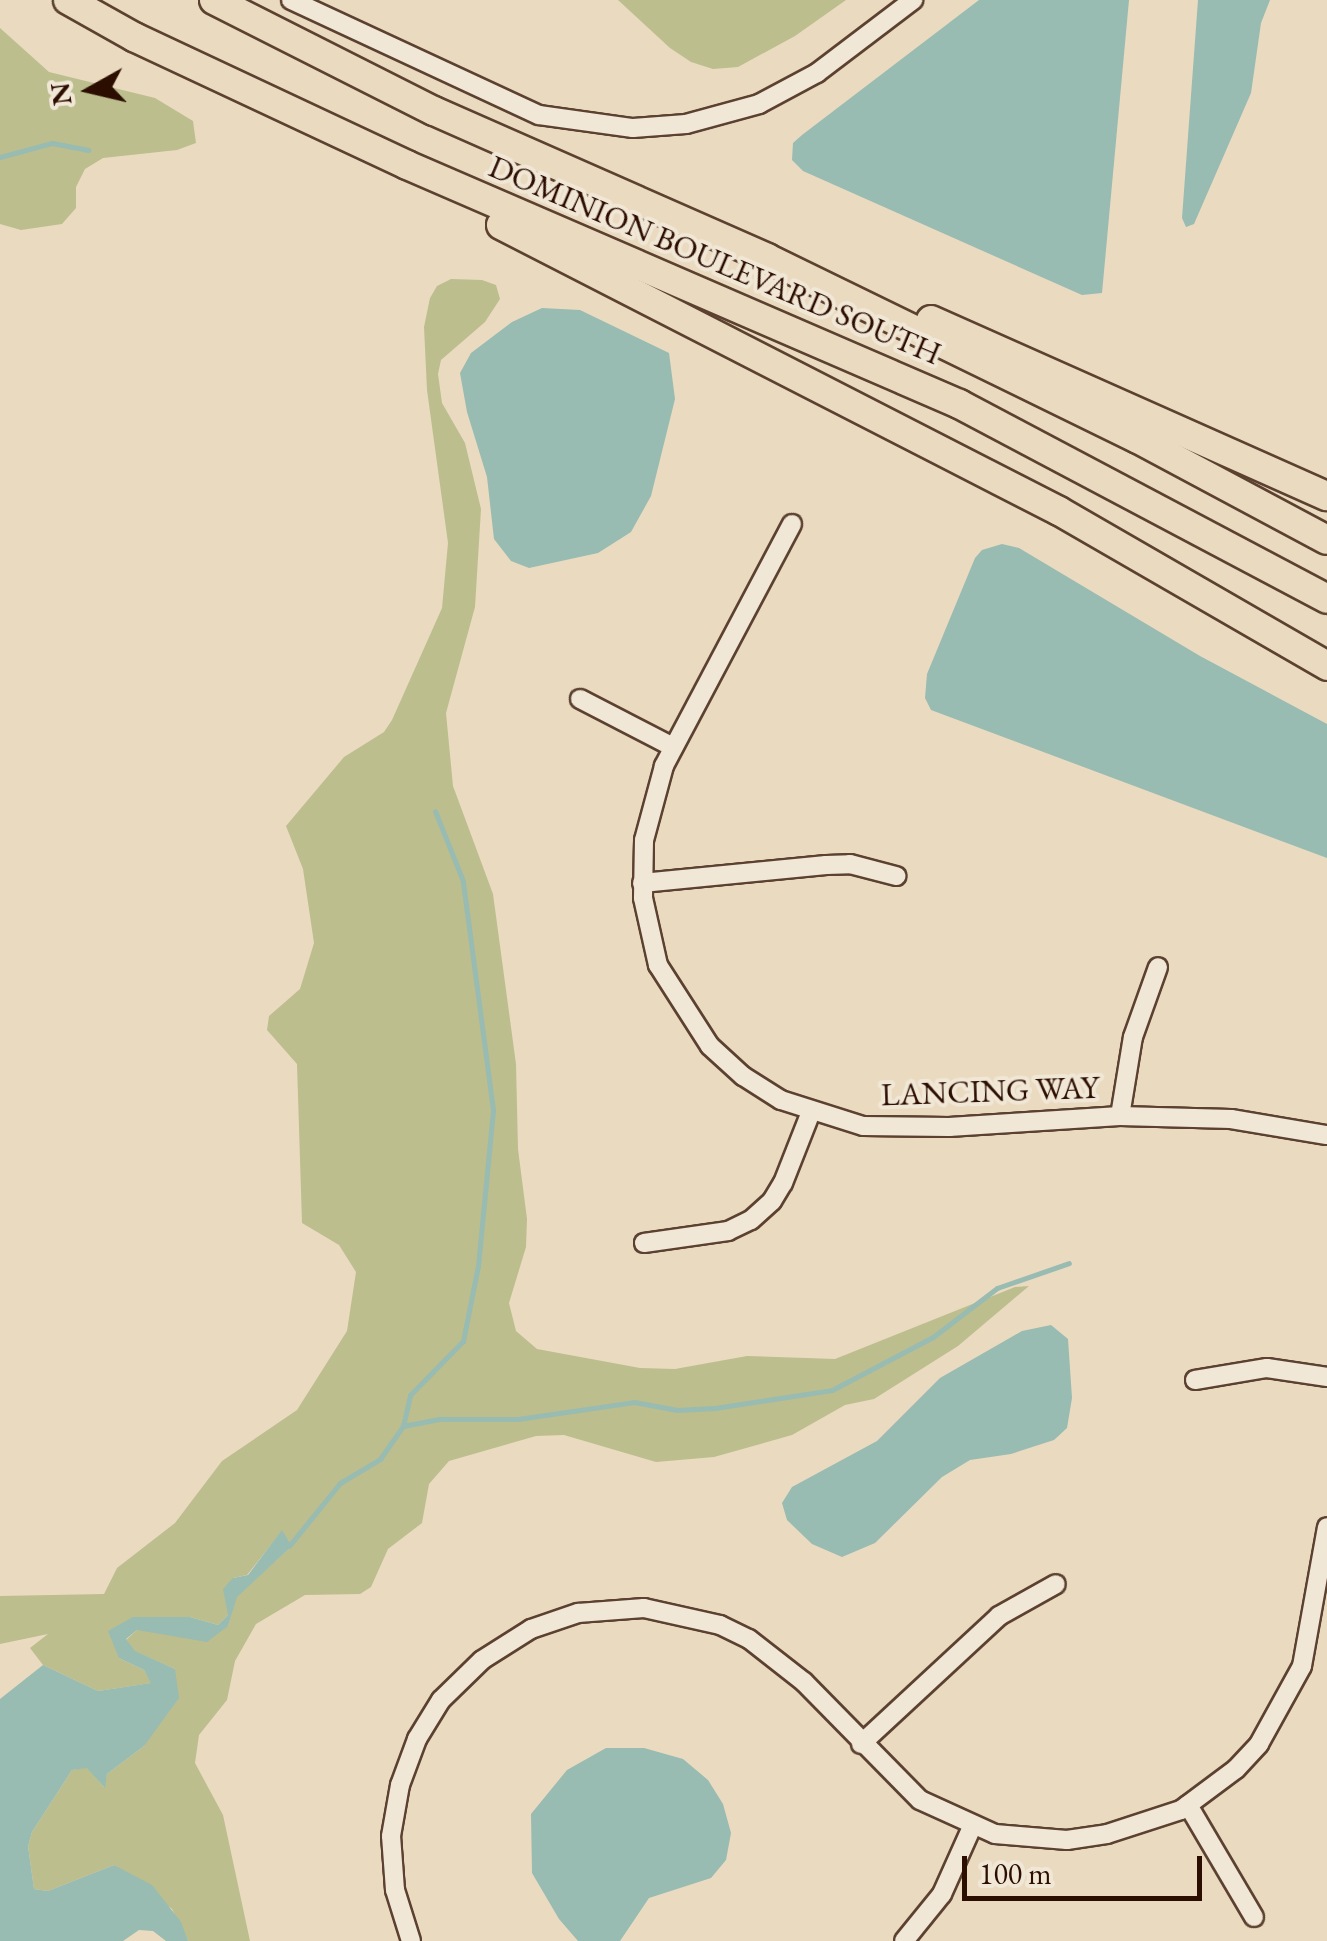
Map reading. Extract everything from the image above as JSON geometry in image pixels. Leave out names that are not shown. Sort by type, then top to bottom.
[{"type":"highway","name":"DOMINION BOULEVARD SOUTH","points":[[68,0],[134,37],[405,171],[959,404],[1327,599]]},
{"type":"highway","name":"DOMINION BOULEVARD SOUTH","points":[[214,0],[434,110],[767,258],[1138,439],[1327,540]]},
{"type":"highway","points":[[405,171],[1059,510],[1327,666]]},
{"type":"highway","points":[[767,258],[983,340],[1327,496]]},
{"type":"street","points":[[291,0],[539,115],[633,128],[718,118],[759,104],[817,73],[913,0]]},
{"type":"street","name":"LANCING WAY","points":[[792,524],[673,747],[648,816],[642,882],[658,965],[700,1035],[743,1076],[811,1112],[888,1128],[1120,1116],[1231,1119],[1327,1135]]},
{"type":"street","points":[[580,699],[673,747]]},
{"type":"street","points":[[642,882],[850,864],[896,876]]},
{"type":"street","points":[[1120,1116],[1133,1037],[1158,967]]},
{"type":"street","points":[[644,1243],[728,1231],[750,1220],[772,1201],[783,1182],[811,1112]]},
{"type":"street","points":[[1195,1380],[1267,1368],[1327,1376]]},
{"type":"street","points":[[412,1941],[394,1890],[391,1850],[394,1807],[405,1770],[417,1739],[442,1700],[482,1660],[530,1629],[578,1612],[606,1608],[663,1610],[720,1626],[773,1656],[920,1800],[972,1827],[996,1834],[1067,1840],[1162,1819],[1188,1805],[1236,1768],[1259,1744],[1293,1688],[1308,1640],[1327,1527]]},
{"type":"street","points":[[861,1744],[999,1616],[1056,1584]]},
{"type":"street","points":[[1188,1805],[1254,1917]]},
{"type":"street","points":[[904,1941],[942,1894],[972,1827]]},
{"type":"green space","points":[[618,0],[846,0],[795,36],[738,67],[713,69],[691,62],[670,48]]},
{"type":"green space","points":[[0,28],[49,72],[155,98],[193,121],[196,143],[177,150],[103,158],[85,169],[76,187],[76,208],[62,224],[21,230],[0,224]]},
{"type":"green space","points":[[451,279],[482,280],[496,285],[500,299],[485,322],[441,360],[438,374],[442,403],[465,443],[481,509],[475,607],[446,713],[453,786],[493,894],[516,1064],[518,1149],[527,1219],[526,1247],[509,1303],[516,1331],[537,1349],[640,1368],[675,1369],[747,1356],[835,1359],[1015,1287],[1029,1286],[958,1346],[874,1399],[845,1405],[792,1435],[714,1457],[656,1462],[564,1435],[536,1436],[449,1461],[429,1484],[422,1523],[388,1549],[371,1587],[360,1594],[305,1595],[256,1624],[235,1661],[227,1700],[199,1735],[195,1763],[223,1815],[250,1941],[188,1941],[172,1909],[114,1865],[48,1891],[34,1889],[28,1846],[32,1832],[72,1770],[87,1767],[104,1787],[107,1774],[144,1746],[175,1669],[134,1651],[126,1640],[137,1630],[228,1626],[236,1597],[292,1546],[282,1531],[247,1575],[233,1578],[228,1615],[218,1625],[190,1617],[133,1617],[119,1658],[144,1670],[152,1683],[98,1691],[43,1665],[30,1648],[48,1634],[0,1644],[0,1596],[104,1594],[117,1568],[175,1523],[222,1461],[297,1410],[347,1331],[356,1272],[339,1245],[302,1223],[297,1064],[267,1030],[269,1016],[300,989],[314,943],[303,869],[286,826],[344,757],[384,732],[442,608],[448,543],[427,390],[424,327],[430,298],[437,286]]},
{"type":"water","points":[[979,0],[1129,0],[1102,293],[1082,295],[803,171],[792,160],[793,143],[802,135]]},
{"type":"water","points":[[1198,0],[1270,0],[1261,23],[1251,93],[1194,224],[1186,227],[1182,218]]},
{"type":"water","points":[[542,308],[580,310],[669,353],[675,399],[651,496],[631,532],[598,553],[529,568],[511,561],[494,539],[487,477],[467,412],[460,373],[471,353],[512,322]]},
{"type":"water","points":[[1002,544],[1019,548],[1200,656],[1327,724],[1327,858],[931,710],[925,698],[927,674],[975,558],[982,550]]},
{"type":"water","points":[[1051,1325],[1068,1339],[1072,1398],[1067,1428],[1054,1440],[1011,1454],[970,1460],[942,1477],[875,1543],[842,1557],[812,1544],[787,1520],[782,1503],[792,1487],[877,1441],[940,1378],[1022,1331]]},
{"type":"water","points":[[282,1530],[292,1546],[237,1597],[228,1626],[207,1642],[137,1630],[126,1639],[135,1651],[175,1669],[179,1698],[144,1746],[107,1774],[105,1788],[87,1768],[72,1770],[32,1832],[28,1846],[34,1889],[48,1891],[114,1865],[152,1885],[181,1922],[188,1941],[166,1941],[153,1931],[139,1930],[123,1941],[0,1941],[0,1699],[43,1665],[98,1691],[151,1683],[144,1670],[119,1658],[108,1631],[133,1617],[190,1617],[218,1625],[228,1615],[223,1589],[233,1578],[248,1575]]},
{"type":"water","points":[[606,1748],[644,1748],[683,1759],[708,1780],[723,1804],[731,1833],[726,1860],[711,1878],[649,1898],[620,1941],[578,1941],[559,1919],[532,1873],[531,1814],[567,1770]]},
{"type":"waterway","points":[[0,157],[52,143],[88,150]]},
{"type":"waterway","points":[[403,1426],[410,1395],[463,1341],[478,1266],[493,1110],[463,881],[435,811]]},
{"type":"waterway","points":[[289,1546],[340,1483],[380,1459],[403,1426],[440,1419],[518,1419],[634,1402],[677,1410],[715,1408],[832,1390],[933,1337],[997,1288],[1069,1263]]}]
